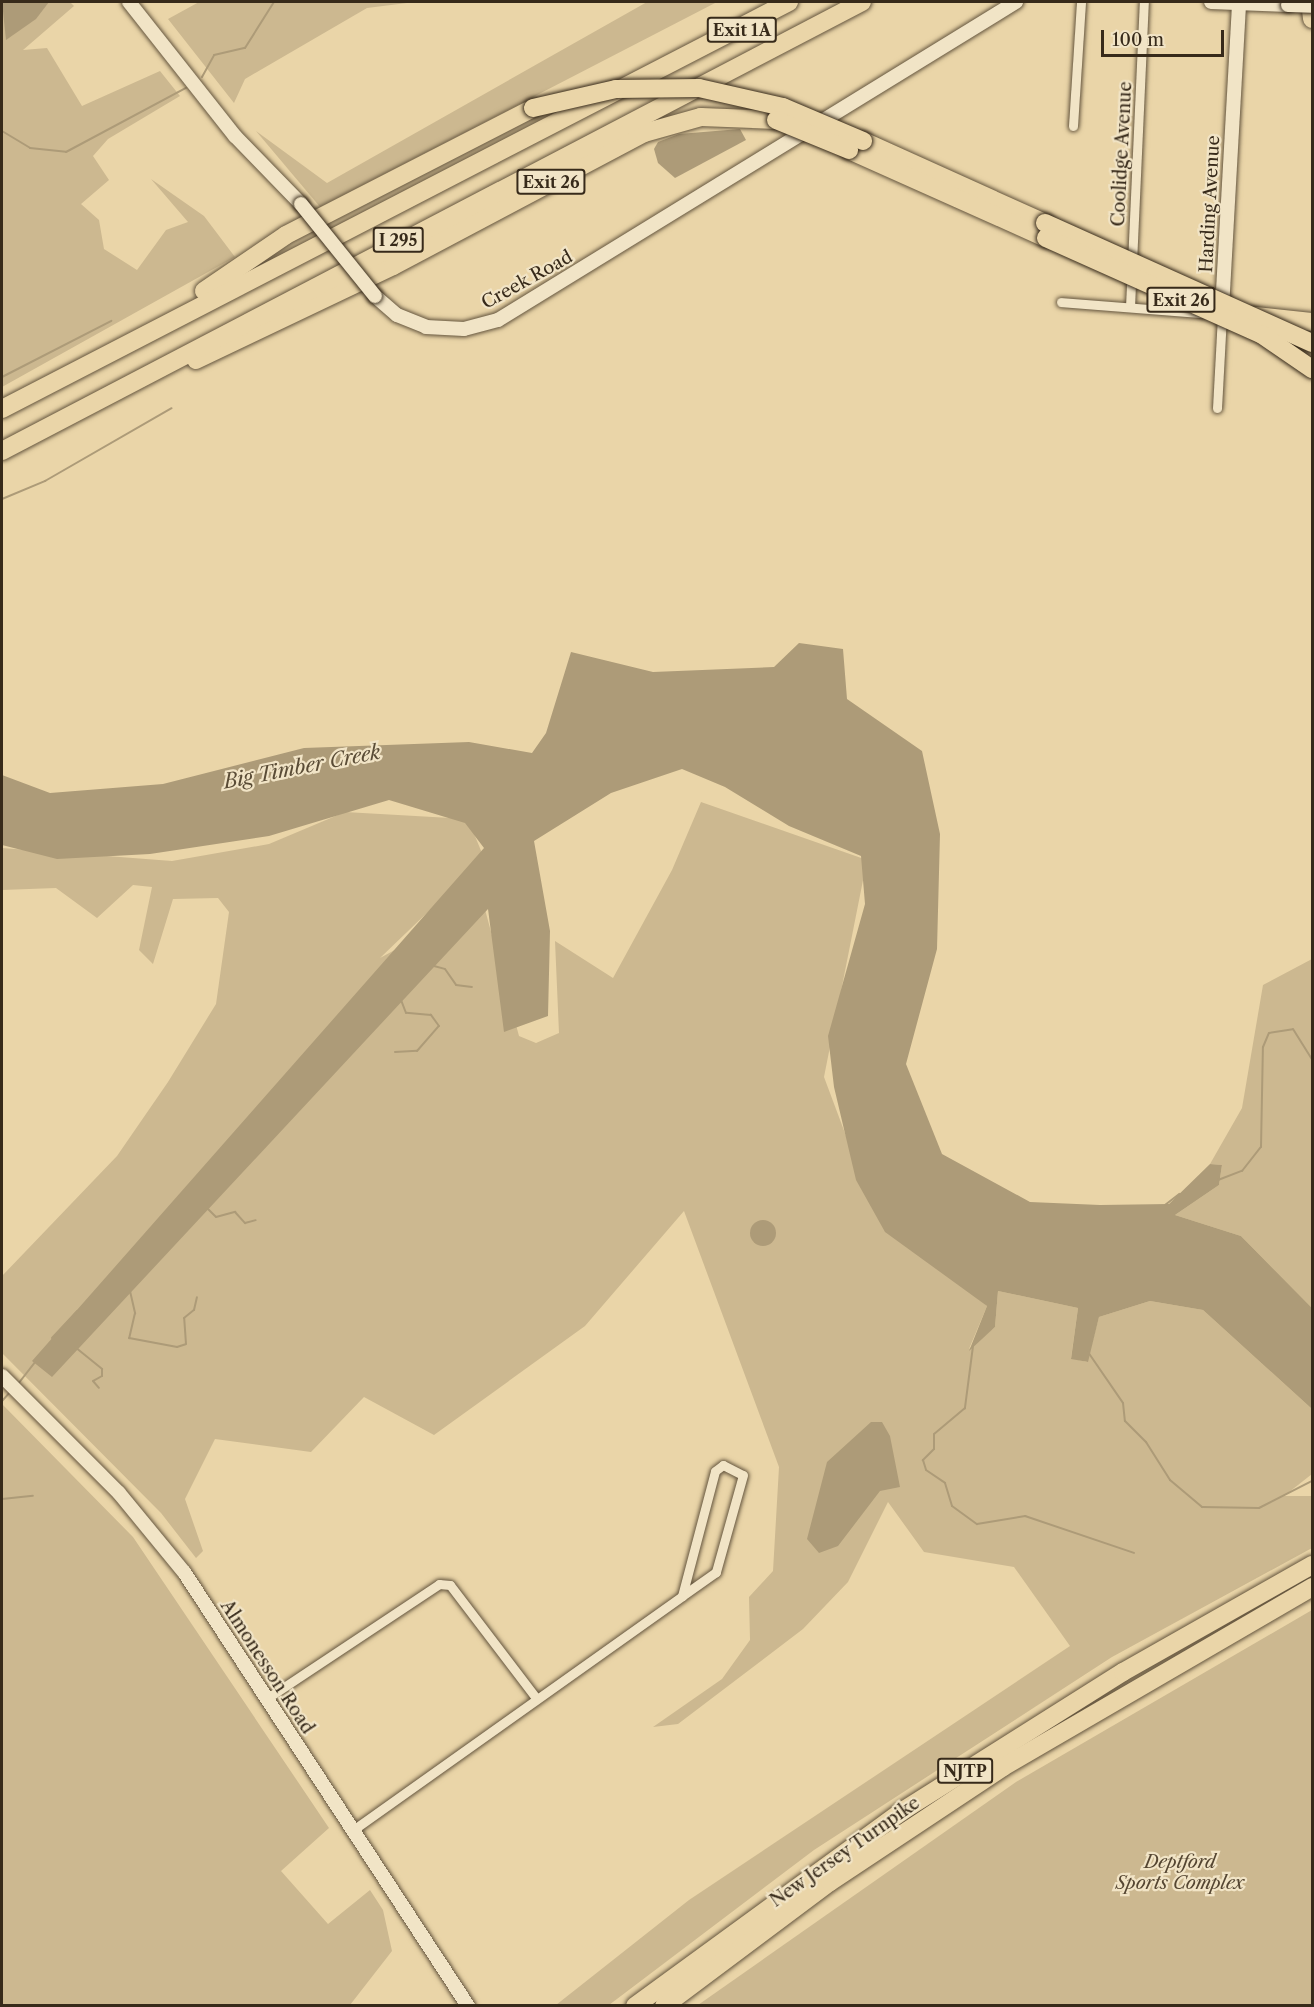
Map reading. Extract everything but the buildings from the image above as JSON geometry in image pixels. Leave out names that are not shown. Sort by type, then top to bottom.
[{"type":"highway","name":"I 295","points":[[2,409],[138,336],[789,2]]},
{"type":"highway","name":"Exit 1A","points":[[682,58],[802,2]]},
{"type":"highway","points":[[797,33],[853,2]]},
{"type":"highway","name":"I 295","points":[[2,453],[797,33],[862,2]]},
{"type":"highway","points":[[1310,2],[1312,20]]},
{"type":"highway","points":[[138,336],[265,247],[533,108],[616,89],[699,88],[783,107],[856,146],[1046,231],[1312,343]]},
{"type":"highway","name":"Exit 26","points":[[2,453],[393,266],[644,132],[701,117],[776,120],[856,146]]},
{"type":"highway","name":"Exit 26","points":[[1046,231],[1261,334],[1312,369]]},
{"type":"highway","points":[[1280,318],[1312,313]]},
{"type":"highway","points":[[1222,315],[1312,322]]},
{"type":"highway","name":"New Jersey Turnpike","points":[[635,2006],[904,1810],[1123,1672],[1312,1565]]},
{"type":"highway","name":"New Jersey Turnpike","points":[[664,2006],[830,1882],[1003,1767],[1312,1587]]},
{"type":"main road","name":"Creek Road","points":[[129,2],[235,135],[301,204],[375,296],[397,315],[426,327],[464,329],[498,320],[1016,2]]},
{"type":"main road","points":[[1210,2],[1312,6]]},
{"type":"main road","name":"Harding Avenue","points":[[1222,315],[1238,2]]},
{"type":"main road","name":"Almonesson Road","points":[[5,1379],[156,1536],[267,1699],[468,2006]]},
{"type":"street","points":[[1073,126],[1081,2]]},
{"type":"street","name":"Coolidge Avenue","points":[[1130,307],[1144,2]]},
{"type":"street","points":[[1061,302],[1222,315]]},
{"type":"street","name":"Harding Avenue","points":[[1217,408],[1222,315]]},
{"type":"street","points":[[353,1830],[716,1572],[743,1475],[740,1469],[723,1465],[715,1471],[682,1596]]},
{"type":"street","points":[[267,1699],[439,1584],[450,1585],[537,1699]]},
{"type":"green space","points":[[2,2],[70,2],[74,6],[23,50],[47,48],[82,106],[160,71],[180,96],[108,139],[93,156],[109,180],[81,204],[99,220],[104,249],[137,270],[166,230],[188,222],[151,179],[204,216],[235,257],[2,387]]},
{"type":"green space","points":[[199,2],[415,2],[367,8],[245,79],[234,103],[168,19]]},
{"type":"green space","points":[[647,2],[717,2],[320,207],[256,131],[327,183]]},
{"type":"green space","points":[[701,802],[867,860],[824,1077],[870,1200],[987,1306],[969,1349],[995,1327],[998,1291],[1078,1308],[1071,1358],[1087,1362],[1099,1317],[1150,1301],[1203,1310],[1312,1409],[1312,1474],[1284,1496],[1312,1496],[1312,1548],[1112,1657],[814,1850],[609,2005],[556,2005],[689,1900],[1070,1646],[1014,1567],[924,1552],[888,1502],[848,1582],[803,1629],[678,1724],[653,1727],[722,1679],[750,1640],[749,1597],[773,1571],[779,1467],[684,1211],[585,1326],[434,1435],[364,1397],[311,1452],[215,1439],[185,1499],[203,1551],[196,1558],[161,1513],[2,1353],[2,1276],[117,1156],[168,1082],[216,1004],[229,912],[218,898],[173,899],[153,964],[139,950],[152,887],[133,885],[97,918],[56,888],[2,890],[2,848],[172,861],[269,844],[345,812],[468,819],[484,858],[380,958],[483,902],[519,1036],[536,1043],[559,1033],[555,941],[613,978],[672,870]]},
{"type":"green space","points":[[1312,959],[1312,1308],[1241,1236],[1175,1215],[1219,1185],[1222,1165],[1210,1164],[1242,1108],[1263,985]]},
{"type":"green space","points":[[2,1404],[133,1537],[329,1828],[281,1871],[328,1924],[370,1890],[383,1910],[392,1951],[350,2005],[2,2005]]},
{"type":"green space","name":"Deptford Sports Complex","points":[[1312,1610],[1312,2005],[698,2005],[1016,1782]]},
{"type":"water","points":[[2,2],[49,2],[36,19],[6,40]]},
{"type":"water","points":[[740,129],[746,140],[675,178],[658,163],[654,149],[658,142],[679,134]]},
{"type":"water","name":"Big Timber Creek","points":[[799,643],[843,649],[847,699],[922,751],[940,834],[937,949],[906,1064],[942,1154],[1030,1202],[1100,1205],[1169,1204],[1210,1164],[1222,1165],[1219,1185],[1175,1215],[1241,1236],[1312,1308],[1312,1409],[1203,1310],[1150,1301],[1099,1317],[1088,1362],[1071,1359],[1078,1308],[998,1291],[995,1327],[969,1351],[987,1306],[885,1232],[856,1180],[834,1087],[828,1036],[865,904],[861,856],[789,826],[725,787],[682,769],[611,793],[534,841],[550,931],[548,1016],[504,1032],[488,909],[52,1377],[32,1361],[484,848],[465,823],[389,800],[269,836],[150,854],[57,859],[2,845],[2,775],[50,793],[163,784],[304,748],[469,742],[532,753],[546,733],[571,652],[653,672],[774,667]]},
{"type":"water","points":[[763,1220],[772,1224],[776,1233],[772,1242],[763,1246],[754,1242],[750,1233],[754,1224]]},
{"type":"water","points":[[871,1422],[882,1422],[890,1436],[900,1487],[880,1491],[838,1546],[819,1553],[807,1539],[827,1462]]},
{"type":"waterway","points":[[202,77],[214,55],[245,48],[274,2]]},
{"type":"waterway","points":[[2,131],[30,148],[66,152],[186,88]]},
{"type":"waterway","points":[[2,377],[111,321]]},
{"type":"waterway","points":[[2,499],[45,481],[172,408]]},
{"type":"waterway","points":[[434,966],[445,969],[456,985],[472,987]]},
{"type":"waterway","points":[[395,1052],[417,1051],[439,1026],[431,1015],[406,1013],[401,1000]]},
{"type":"waterway","points":[[1218,1180],[1242,1171],[1261,1147],[1263,1047],[1269,1033],[1293,1029],[1312,1059]]},
{"type":"waterway","points":[[1165,1205],[1179,1194]]},
{"type":"waterway","points":[[208,1209],[216,1217],[235,1212],[245,1223],[256,1220]]},
{"type":"waterway","points":[[130,1291],[135,1313],[129,1338],[177,1347],[186,1344],[184,1318],[194,1310],[197,1297]]},
{"type":"waterway","points":[[52,1338],[77,1311]]},
{"type":"waterway","points":[[973,1346],[965,1408],[934,1434],[934,1449],[923,1460],[926,1470],[945,1483],[952,1506],[977,1524],[1025,1516],[1134,1553]]},
{"type":"waterway","points":[[75,1347],[102,1369],[102,1376],[93,1381],[99,1388]]},
{"type":"waterway","points":[[1088,1352],[1123,1403],[1125,1421],[1146,1442],[1170,1480],[1202,1507],[1259,1508],[1312,1481]]},
{"type":"waterway","points":[[18,1384],[35,1362]]},
{"type":"waterway","points":[[2,1401],[10,1392]]},
{"type":"waterway","points":[[2,1499],[33,1496]]}]
